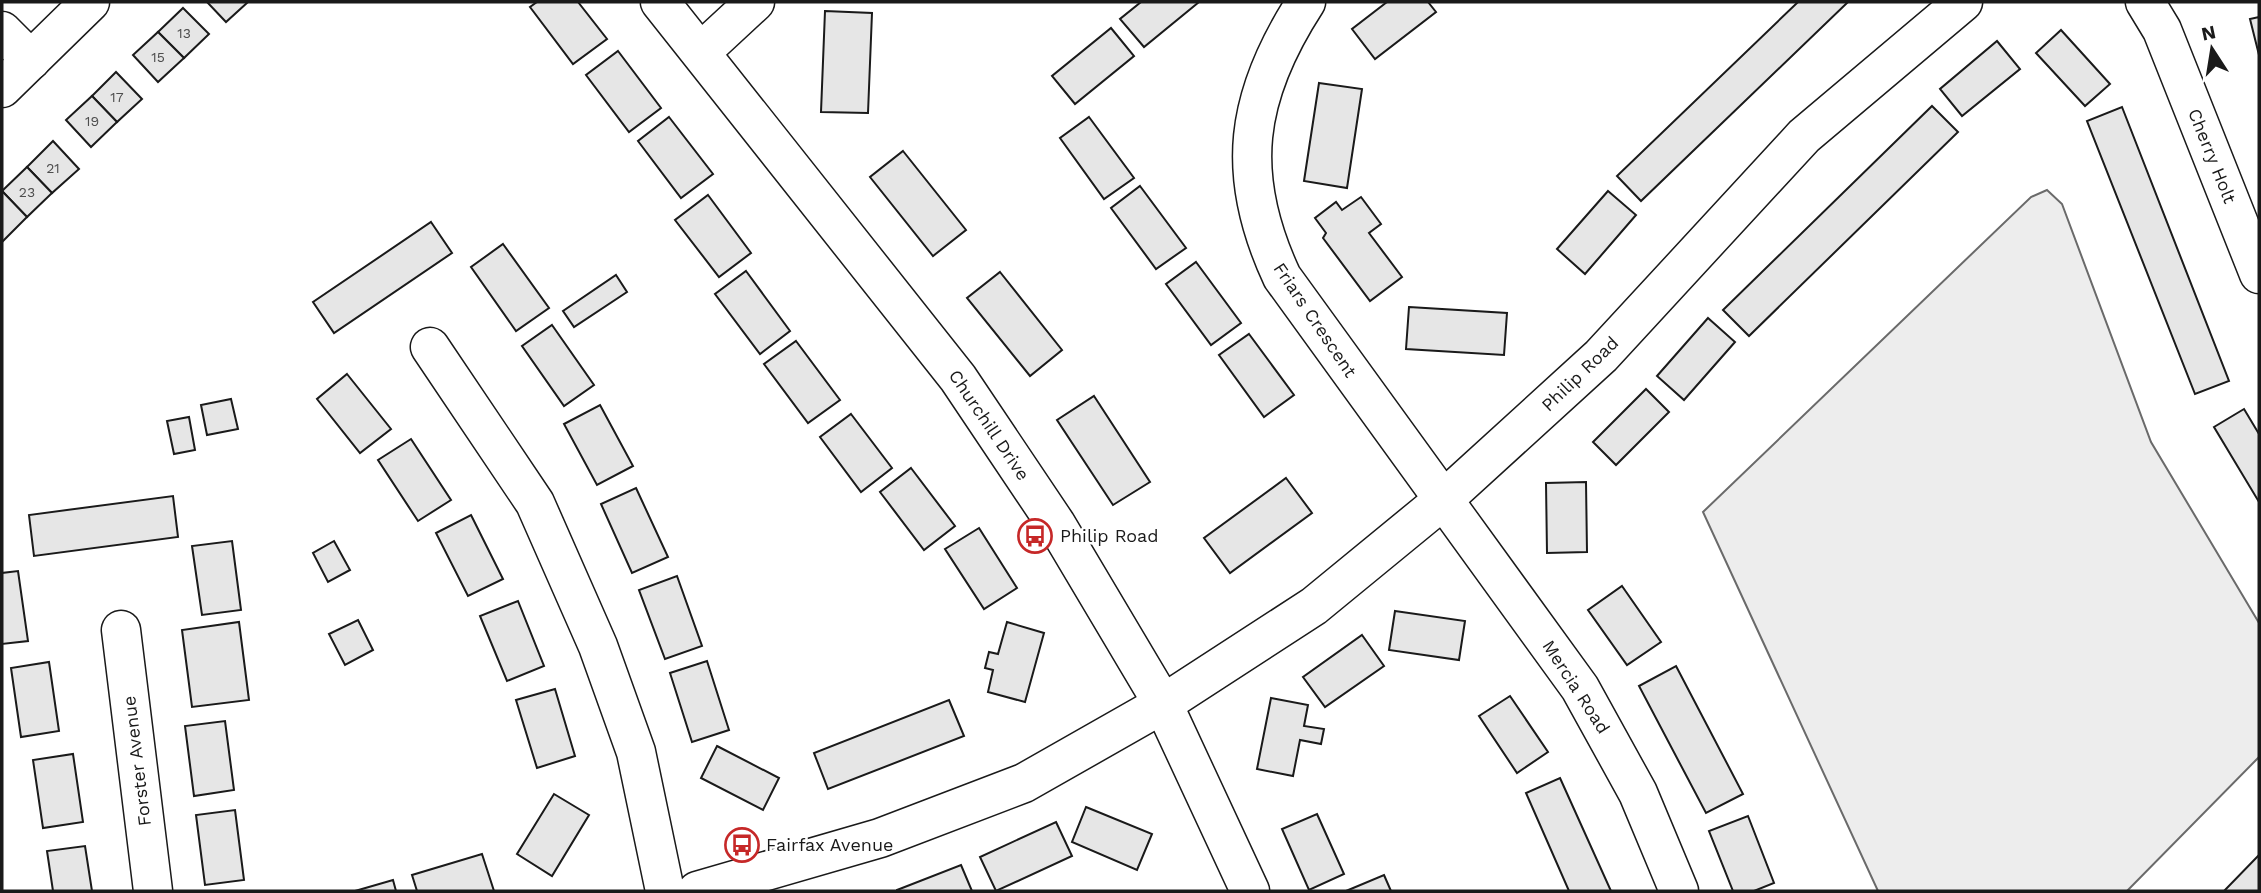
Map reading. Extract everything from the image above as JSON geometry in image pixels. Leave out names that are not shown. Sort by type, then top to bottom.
[{"type":"street","points":[[2,88],[90,2]]},
{"type":"street","name":"Churchill Drive","points":[[660,2],[958,378],[1056,524],[1163,704],[1250,891]]},
{"type":"street","points":[[701,52],[755,2]]},
{"type":"street","name":"Friars Crescent","points":[[1306,2],[1278,44],[1262,89],[1253,137],[1252,172],[1256,209],[1267,245],[1282,277],[1442,501]]},
{"type":"street","name":"Philip Road","points":[[697,891],[880,838],[1024,783],[1163,704],[1314,606],[1442,501],[1601,356],[1804,136],[1963,2]]},
{"type":"street","name":"Cherry Holt","points":[[2145,2],[2162,30],[2259,274]]},
{"type":"street","points":[[2,30],[31,60]]},
{"type":"street","points":[[430,347],[535,503],[598,646],[636,751],[665,891]]},
{"type":"street","name":"Mercia Road","points":[[1442,501],[1580,688],[1638,793],[1679,891]]},
{"type":"street","name":"Forster Avenue","points":[[121,630],[153,891]]},
{"type":"shaded area","points":[[2047,190],[2062,204],[2151,442],[2259,623],[2259,757],[2127,891],[1878,891],[1703,512],[2031,197]]},
{"type":"building","points":[[207,2],[248,2],[226,22]]},
{"type":"building","points":[[537,2],[578,2],[607,39],[573,64],[530,7]]},
{"type":"building","points":[[1141,2],[1199,2],[1144,47],[1120,19]]},
{"type":"building","points":[[1387,2],[1428,2],[1436,12],[1375,59],[1352,29]]},
{"type":"building","points":[[1798,2],[1848,2],[1641,201],[1617,176]]},
{"type":"building","points":[[183,8],[209,34],[184,58],[158,32]]},
{"type":"building","points":[[825,11],[872,13],[868,113],[821,112]]},
{"type":"building","points":[[2259,17],[2259,55],[2250,19]]},
{"type":"building","points":[[1111,28],[1134,56],[1075,104],[1052,76]]},
{"type":"building","points":[[2061,30],[2110,84],[2085,106],[2036,53]]},
{"type":"building","points":[[158,32],[184,58],[158,82],[133,55]]},
{"type":"building","points":[[1997,41],[2020,69],[1962,116],[1940,89]]},
{"type":"building","points":[[618,51],[661,108],[629,132],[586,75]]},
{"type":"building","points":[[116,72],[142,99],[117,122],[92,96]]},
{"type":"building","points":[[1319,83],[1362,89],[1347,188],[1304,181]]},
{"type":"building","points":[[92,96],[117,122],[91,147],[66,120]]},
{"type":"building","points":[[1932,106],[1958,132],[1749,336],[1723,310]]},
{"type":"building","points":[[2122,107],[2229,381],[2195,394],[2087,121]]},
{"type":"building","points":[[669,117],[713,174],[681,198],[638,141]]},
{"type":"building","points":[[1089,117],[1134,178],[1104,199],[1060,138]]},
{"type":"building","points":[[53,141],[79,169],[52,193],[27,167]]},
{"type":"building","points":[[903,151],[966,230],[933,256],[870,177]]},
{"type":"building","points":[[27,167],[52,193],[27,217],[2,191]]},
{"type":"building","points":[[1140,186],[1186,248],[1156,269],[1111,208]]},
{"type":"building","points":[[2,191],[27,217],[2,242]]},
{"type":"building","points":[[1608,191],[1636,215],[1585,274],[1557,249]]},
{"type":"building","points":[[708,195],[751,253],[719,277],[675,220]]},
{"type":"building","points":[[1361,197],[1381,224],[1369,233],[1402,277],[1370,301],[1323,238],[1326,233],[1315,218],[1336,202],[1342,210]]},
{"type":"building","points":[[431,222],[452,253],[334,333],[313,302]]},
{"type":"building","points":[[503,244],[549,308],[516,331],[471,267]]},
{"type":"building","points":[[1196,262],[1241,323],[1211,345],[1166,284]]},
{"type":"building","points":[[746,271],[790,331],[760,354],[715,294]]},
{"type":"building","points":[[1000,272],[1062,350],[1030,376],[967,298]]},
{"type":"building","points":[[616,275],[627,292],[574,327],[563,311]]},
{"type":"building","points":[[1409,307],[1507,313],[1504,355],[1406,349]]},
{"type":"building","points":[[1708,318],[1735,342],[1684,400],[1657,376]]},
{"type":"building","points":[[552,325],[594,385],[564,406],[522,346]]},
{"type":"building","points":[[1249,334],[1294,395],[1264,417],[1219,355]]},
{"type":"building","points":[[796,341],[840,400],[808,423],[764,364]]},
{"type":"building","points":[[347,374],[391,429],[360,453],[317,399]]},
{"type":"building","points":[[1646,389],[1669,412],[1616,465],[1593,442]]},
{"type":"building","points":[[1094,396],[1150,482],[1113,505],[1057,420]]},
{"type":"building","points":[[231,399],[238,429],[207,435],[201,405]]},
{"type":"building","points":[[600,405],[633,466],[597,485],[564,424]]},
{"type":"building","points":[[2244,409],[2259,434],[2259,502],[2214,427]]},
{"type":"building","points":[[851,414],[892,468],[861,492],[820,437]]},
{"type":"building","points":[[189,417],[195,450],[174,454],[167,421]]},
{"type":"building","points":[[411,439],[451,500],[418,521],[378,460]]},
{"type":"building","points":[[911,468],[955,526],[924,550],[880,492]]},
{"type":"building","points":[[1286,478],[1312,513],[1230,573],[1204,538]]},
{"type":"building","points":[[1586,482],[1587,552],[1547,553],[1546,483]]},
{"type":"building","points":[[636,488],[668,557],[632,573],[601,504]]},
{"type":"building","points":[[173,496],[178,537],[34,556],[29,515]]},
{"type":"building","points":[[471,515],[503,579],[468,596],[436,533]]},
{"type":"building","points":[[979,528],[1017,588],[984,609],[945,549]]},
{"type":"building","points":[[232,541],[241,610],[202,615],[192,546]]},
{"type":"building","points":[[334,541],[350,570],[328,582],[313,553]]},
{"type":"building","points":[[18,571],[28,641],[2,644],[2,573]]},
{"type":"building","points":[[677,576],[702,646],[665,659],[639,590]]},
{"type":"building","points":[[1622,586],[1661,642],[1627,665],[1588,610]]},
{"type":"building","points":[[518,601],[544,666],[507,681],[480,616]]},
{"type":"building","points":[[1395,611],[1465,621],[1459,660],[1389,650]]},
{"type":"building","points":[[358,620],[373,650],[345,665],[329,634]]},
{"type":"building","points":[[239,622],[249,700],[192,707],[182,630]]},
{"type":"building","points":[[1007,622],[1044,633],[1025,702],[988,692],[993,670],[985,668],[989,652],[998,654]]},
{"type":"building","points":[[1362,635],[1384,666],[1325,707],[1303,677]]},
{"type":"building","points":[[707,661],[729,730],[692,742],[670,673]]},
{"type":"building","points":[[49,662],[59,731],[21,737],[11,668]]},
{"type":"building","points":[[1676,666],[1743,794],[1706,813],[1639,686]]},
{"type":"building","points":[[555,689],[575,756],[537,768],[516,700]]},
{"type":"building","points":[[1510,696],[1548,752],[1517,773],[1479,716]]},
{"type":"building","points":[[1271,698],[1308,705],[1304,726],[1324,729],[1321,744],[1300,740],[1293,776],[1257,769]]},
{"type":"building","points":[[949,700],[964,736],[828,789],[814,753]]},
{"type":"building","points":[[225,721],[234,790],[194,796],[185,726]]},
{"type":"building","points":[[717,746],[779,778],[763,810],[701,778]]},
{"type":"building","points":[[73,754],[83,822],[43,828],[33,760]]},
{"type":"building","points":[[1560,778],[1611,891],[1569,891],[1526,793]]},
{"type":"building","points":[[554,794],[589,815],[552,876],[517,854]]},
{"type":"building","points":[[1086,807],[1152,834],[1137,870],[1072,842]]},
{"type":"building","points":[[235,810],[244,880],[205,885],[196,815]]},
{"type":"building","points":[[1317,814],[1344,874],[1309,890],[1282,829]]},
{"type":"building","points":[[1748,816],[1774,883],[1754,891],[1733,891],[1709,831]]},
{"type":"building","points":[[1056,822],[1072,856],[996,891],[980,857]]},
{"type":"building","points":[[85,846],[92,891],[53,891],[47,851]]},
{"type":"building","points":[[482,854],[494,891],[417,891],[412,875]]},
{"type":"building","points":[[2259,855],[2259,891],[2224,891]]},
{"type":"building","points":[[961,865],[972,891],[897,891],[897,890]]},
{"type":"building","points":[[1384,875],[1391,891],[1346,891]]},
{"type":"building","points":[[393,880],[396,891],[355,891]]},
{"type":"place","name":"Philip Road","points":[[1035,536]]},
{"type":"place","name":"Fairfax Avenue","points":[[742,845]]}]
